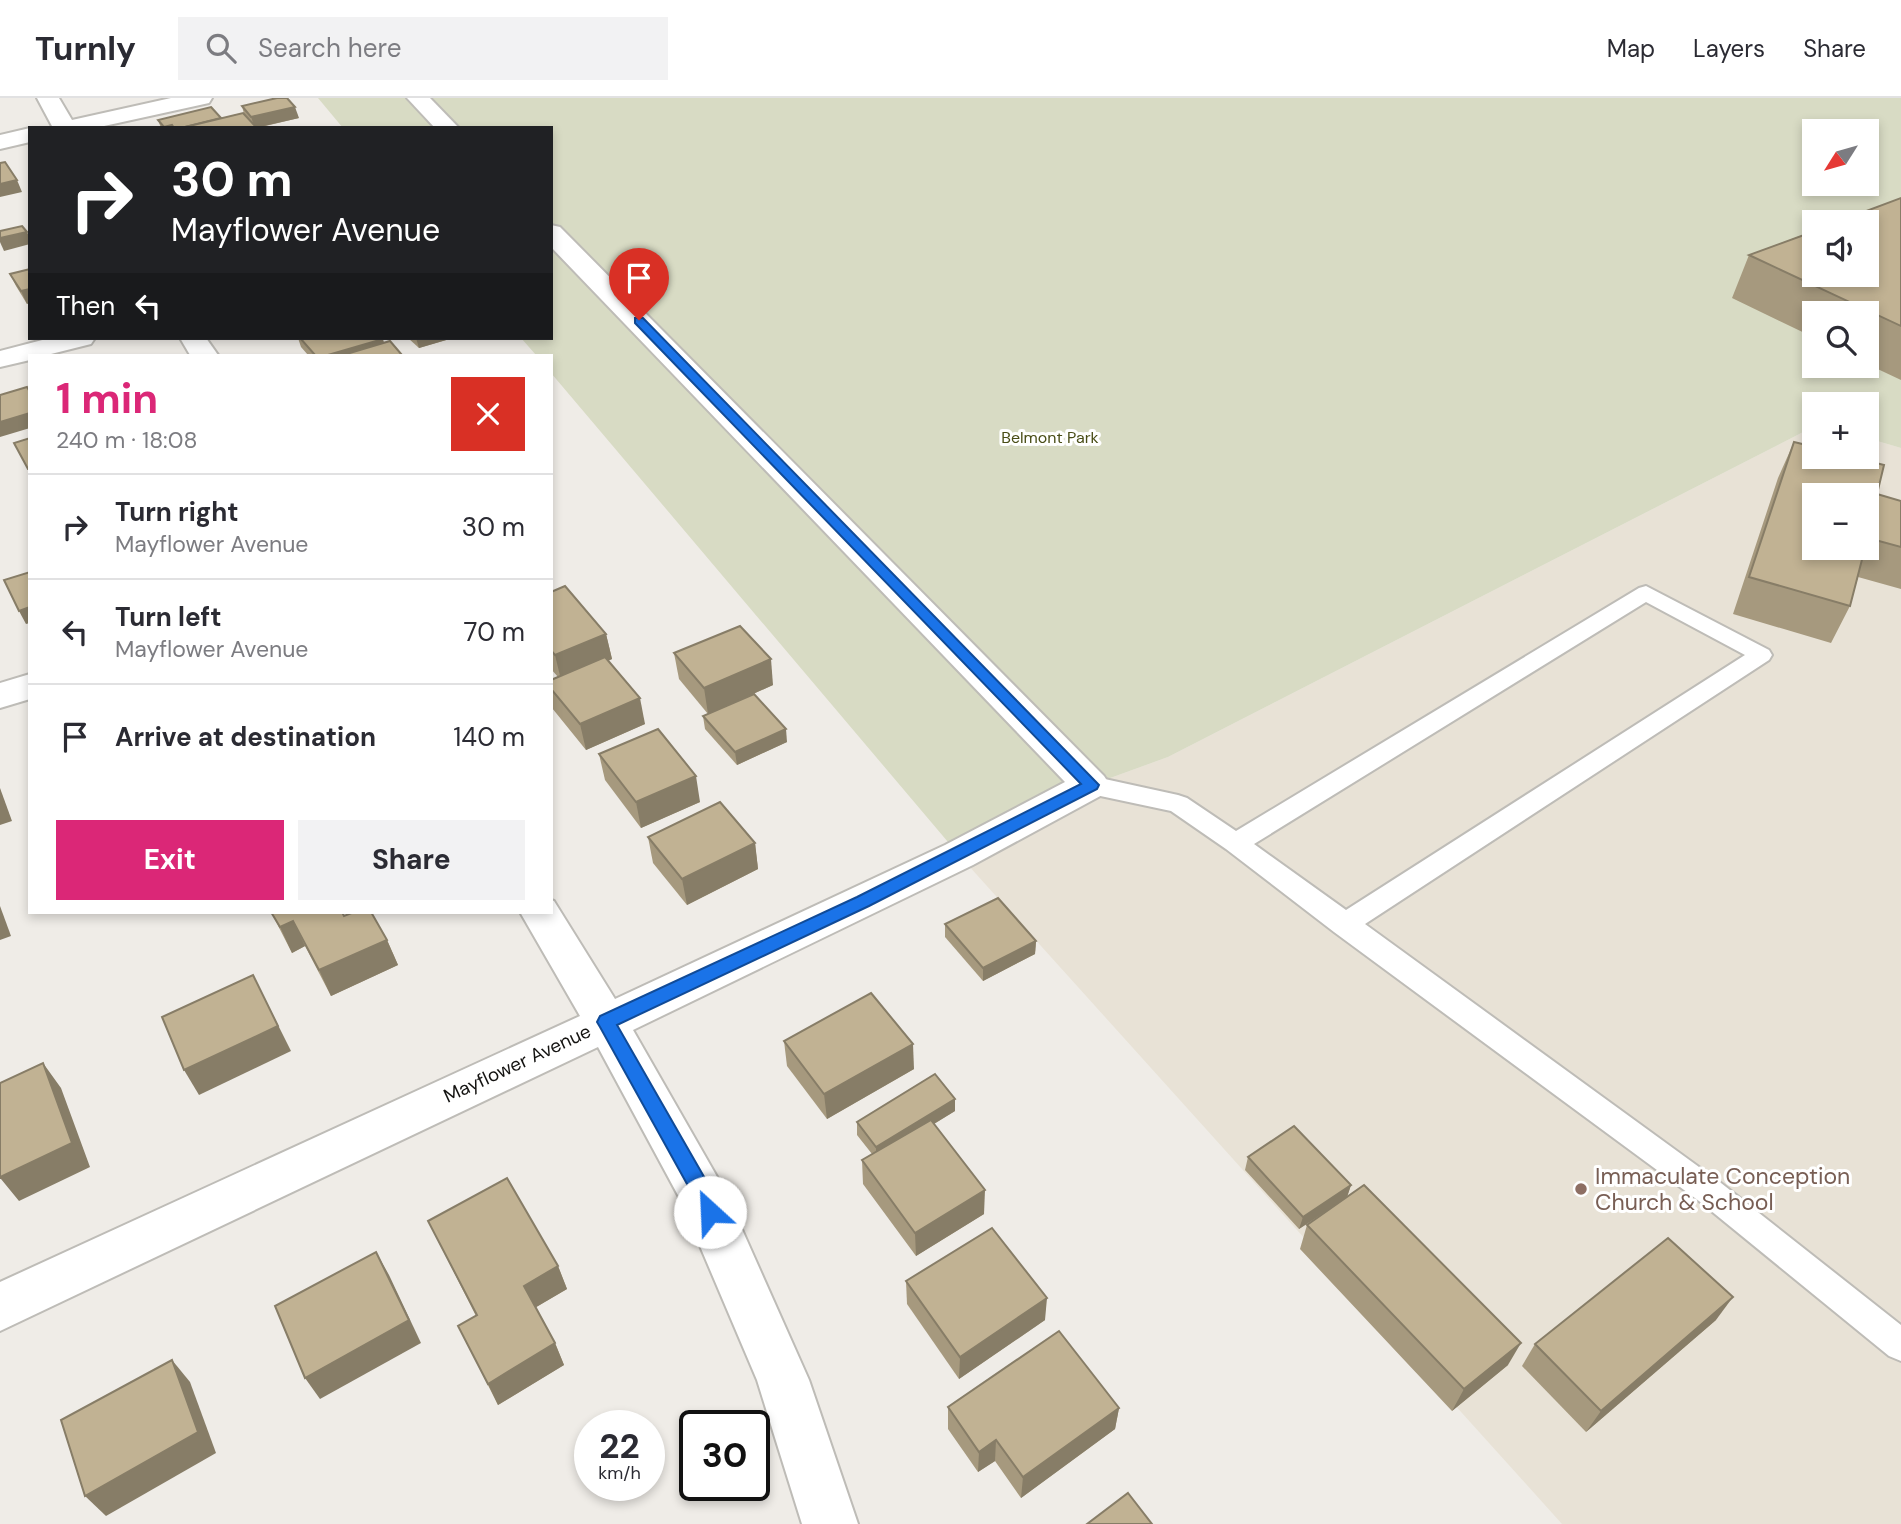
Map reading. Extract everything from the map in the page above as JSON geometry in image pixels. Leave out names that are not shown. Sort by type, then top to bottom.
[{"type":"street","points":[[48,98],[64,126]]},
{"type":"street","points":[[74,126],[201,98]]},
{"type":"street","points":[[418,98],[446,126]]},
{"type":"street","points":[[0,142],[28,135]]},
{"type":"street","points":[[553,234],[1091,785]]},
{"type":"street","points":[[0,359],[73,340]]},
{"type":"street","points":[[0,696],[28,687]]},
{"type":"street","name":"Mayflower Avenue","points":[[0,1307],[863,902],[1091,785]]},
{"type":"street","points":[[541,914],[606,1022],[700,1189],[783,1380],[830,1524]]},
{"type":"lane","points":[[1235,843],[1646,593],[1761,655],[1343,925]]},
{"type":"lane","points":[[1091,785],[1178,804],[1235,843],[1343,925],[1710,1192],[1901,1345]]},
{"type":"shaded area","name":"Immaculate Conception Church & School","points":[[1802,433],[1802,469],[1879,469],[1879,442],[1901,448],[1901,1524],[1562,1524],[959,855],[1091,785],[1168,757]]},
{"type":"green space","name":"Belmont Park","points":[[318,98],[1901,98],[1901,448],[1879,442],[1879,392],[1802,392],[1802,433],[1168,757],[1091,785],[959,855],[553,375],[553,354],[535,354],[523,340],[553,340],[553,126],[341,126]]},
{"type":"building","points":[[287,98],[295,107],[251,117],[242,106]]},
{"type":"building","points":[[211,107],[221,118],[189,126],[163,126],[158,120]]},
{"type":"building","points":[[243,113],[255,126],[189,126]]},
{"type":"building","points":[[5,162],[17,180],[0,184],[0,163]]},
{"type":"building","points":[[1901,198],[1901,326],[1879,316],[1879,301],[1847,301],[1818,287],[1879,287],[1879,210],[1869,210]]},
{"type":"building","points":[[22,226],[27,232],[0,238],[0,231]]},
{"type":"building","points":[[1802,236],[1802,280],[1749,255]]},
{"type":"building","points":[[28,270],[28,289],[21,291],[10,274]]},
{"type":"building","points":[[302,340],[380,340],[331,354],[314,354]]},
{"type":"building","points":[[390,341],[401,354],[346,354]]},
{"type":"building","points":[[27,387],[28,414],[0,422],[0,395]]},
{"type":"building","points":[[28,439],[28,469],[14,443]]},
{"type":"building","points":[[1794,442],[1802,444],[1802,469],[1879,469],[1879,464],[1884,465],[1879,486],[1879,483],[1802,483],[1802,560],[1862,560],[1850,606],[1749,577]]},
{"type":"building","points":[[1879,495],[1901,501],[1901,547],[1879,541]]},
{"type":"building","points":[[28,573],[28,608],[19,611],[4,580]]},
{"type":"building","points":[[565,586],[606,634],[555,655],[553,591]]},
{"type":"building","points":[[740,626],[771,659],[704,688],[674,653]]},
{"type":"building","points":[[605,657],[640,698],[580,724],[553,691],[553,679]]},
{"type":"building","points":[[754,694],[786,729],[735,752],[703,716]]},
{"type":"building","points":[[658,729],[696,776],[636,802],[599,754]]},
{"type":"building","points":[[720,802],[755,843],[682,879],[648,837]]},
{"type":"building","points":[[998,898],[1036,941],[983,968],[945,924]]},
{"type":"building","points":[[272,914],[372,914],[387,940],[319,970],[293,921],[280,927]]},
{"type":"building","points":[[253,975],[278,1026],[184,1070],[162,1017]]},
{"type":"building","points":[[871,993],[913,1044],[824,1094],[784,1041]]},
{"type":"building","points":[[43,1063],[72,1143],[0,1177],[0,1083]]},
{"type":"building","points":[[935,1074],[955,1099],[876,1147],[857,1122]]},
{"type":"building","points":[[931,1120],[985,1190],[915,1233],[862,1160]]},
{"type":"building","points":[[1294,1126],[1351,1185],[1303,1217],[1248,1157]]},
{"type":"building","points":[[507,1178],[558,1266],[524,1286],[555,1343],[488,1384],[458,1326],[477,1315],[428,1221]]},
{"type":"building","points":[[1364,1185],[1521,1343],[1464,1389],[1307,1225]]},
{"type":"building","points":[[992,1228],[1047,1298],[960,1357],[906,1281]]},
{"type":"building","points":[[1668,1238],[1733,1297],[1601,1411],[1535,1344]]},
{"type":"building","points":[[376,1252],[409,1320],[305,1378],[275,1306]]},
{"type":"building","points":[[1059,1331],[1119,1408],[1023,1477],[996,1440],[979,1452],[948,1407]]},
{"type":"building","points":[[172,1360],[198,1432],[85,1496],[61,1420]]},
{"type":"building","points":[[1128,1493],[1152,1524],[1087,1524]]},
{"type":"place","name":"Immaculate Conception Church & School","points":[[1581,1189]]},
{"type":"route","points":[[639,320],[1091,785],[863,902],[606,1022],[700,1189],[710,1212]]}]
